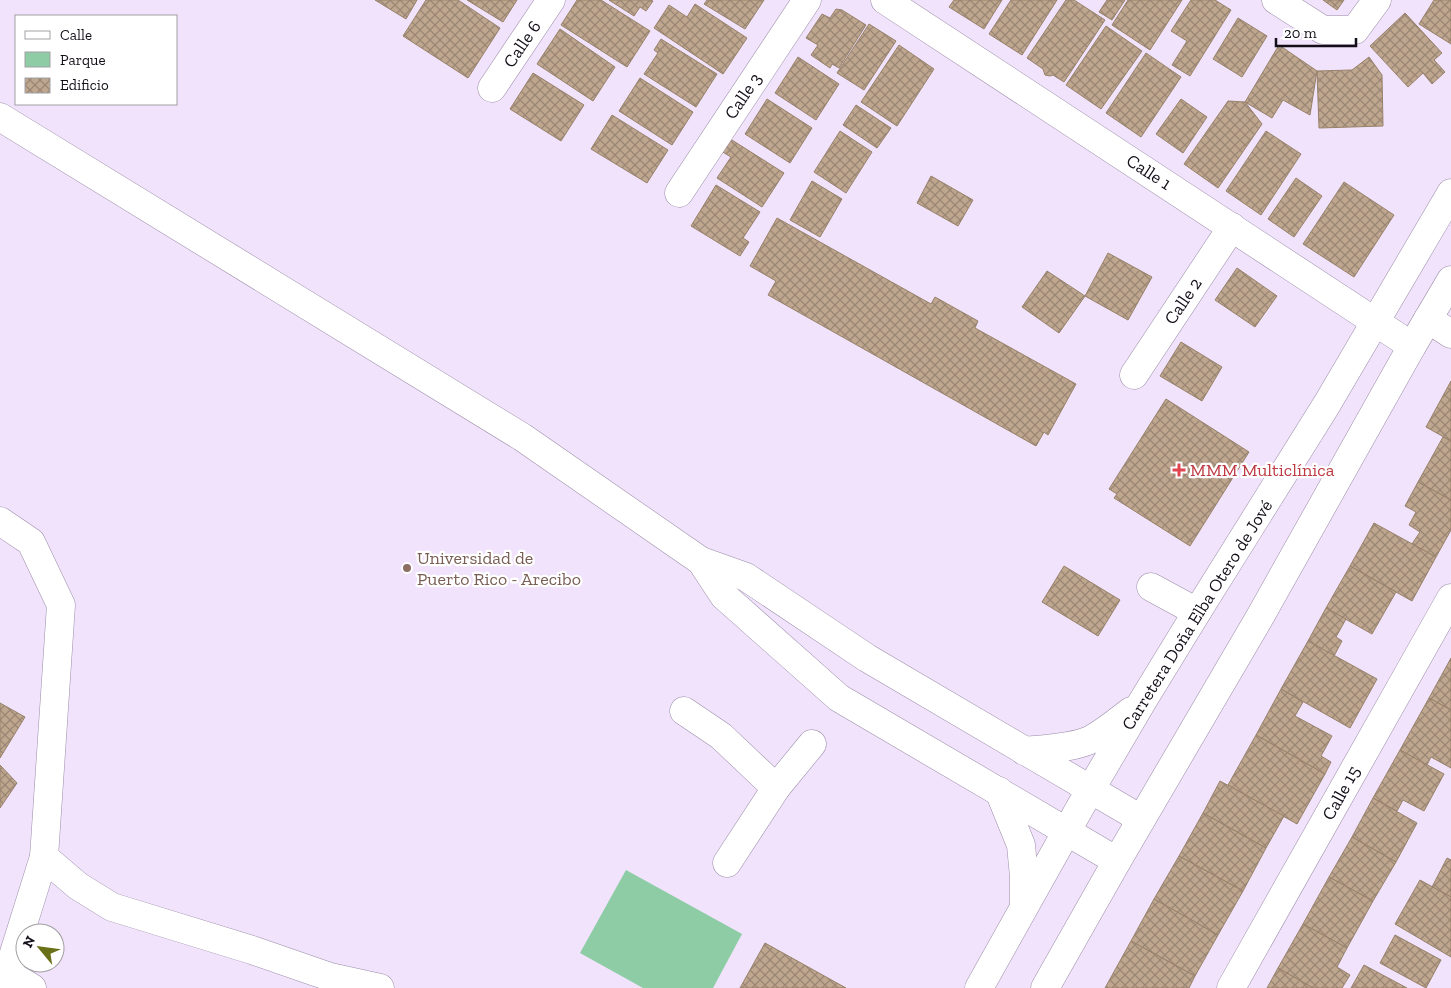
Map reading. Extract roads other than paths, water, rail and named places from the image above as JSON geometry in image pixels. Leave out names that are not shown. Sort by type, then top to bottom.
[{"type":"street","name":"Calle 6","points":[[492,88],[551,0]]},
{"type":"street","name":"Calle 3","points":[[680,193],[807,0]]},
{"type":"street","name":"Calle 1","points":[[885,0],[1412,346]]},
{"type":"street","points":[[1276,0],[1323,30],[1355,30],[1377,0]]},
{"type":"street","points":[[0,117],[522,437],[702,561],[746,577],[867,658],[1141,819]]},
{"type":"street","name":"Carretera Doña Elba Otero de Jové","points":[[979,988],[1024,906],[1142,702],[1327,404],[1451,193]]},
{"type":"street","name":"Calle 2","points":[[1134,375],[1232,227]]},
{"type":"street","points":[[1050,986],[1117,860],[1261,615],[1451,280]]},
{"type":"street","points":[[1428,319],[1451,334]]},
{"type":"street","points":[[0,521],[31,542],[61,605],[44,857],[5,981],[32,988]]},
{"type":"street","points":[[702,561],[724,596],[839,698],[1117,860]]},
{"type":"street","points":[[1151,587],[1197,612]]},
{"type":"street","name":"Calle 15","points":[[1231,988],[1451,598]]},
{"type":"street","points":[[1024,751],[1055,749],[1088,741],[1106,731],[1142,702]]},
{"type":"street","points":[[684,711],[721,736],[776,788]]},
{"type":"street","points":[[727,863],[776,788],[812,744]]},
{"type":"street","points":[[999,791],[1020,845],[1024,876],[1024,906]]},
{"type":"street","points":[[44,857],[78,886],[112,907],[330,976],[380,988]]},
{"type":"place","name":"MMM Multiclínica","points":[[1179,470]]},
{"type":"place","name":"Universidad de Puerto Rico - Arecibo","points":[[407,568]]}]
